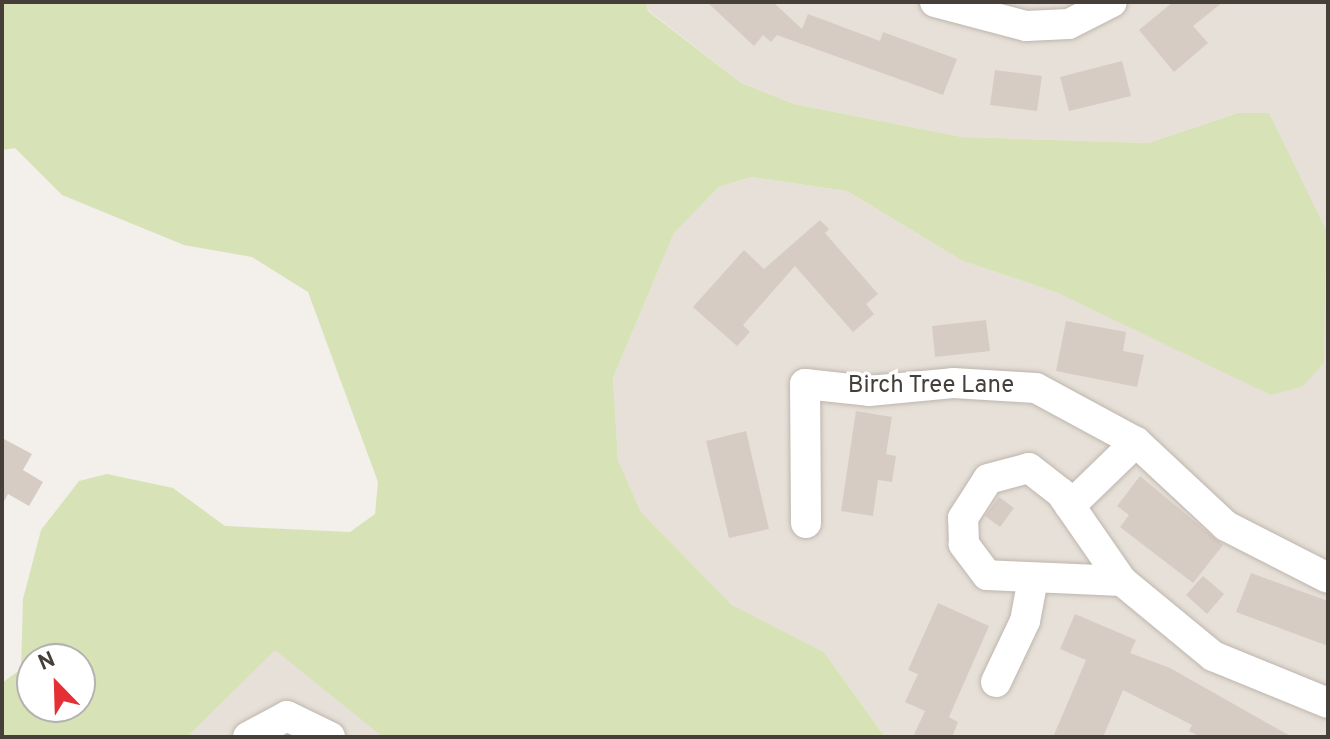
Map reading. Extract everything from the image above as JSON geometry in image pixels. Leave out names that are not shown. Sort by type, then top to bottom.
[{"type":"street","points":[[935,2],[1026,26],[1069,24],[1112,2]]},
{"type":"street","name":"Birch Tree Lane","points":[[806,523],[805,384],[869,391],[953,383],[1036,388],[1136,442],[1226,526],[1328,578]]},
{"type":"street","points":[[1070,506],[1136,442]]},
{"type":"street","points":[[1122,581],[987,575],[964,544],[963,518],[988,479],[1029,468],[1070,506],[1122,581],[1213,656],[1328,703]]},
{"type":"street","points":[[996,682],[1025,621],[1033,579]]},
{"type":"street","points":[[248,737],[287,716],[330,737]]},
{"type":"shaded area","points":[[646,2],[1328,2],[1328,737],[885,737],[824,652],[732,605],[641,512],[618,460],[613,378],[674,233],[719,187],[751,177],[847,191],[963,261],[1058,293],[1238,113],[1148,143],[962,137],[794,104],[741,83],[648,10]]},
{"type":"shaded area","points":[[275,649],[377,730],[383,737],[187,737]]},
{"type":"green space","points":[[2,2],[646,2],[648,11],[741,83],[794,104],[962,137],[1148,143],[1238,113],[1269,113],[1326,230],[1324,363],[1303,386],[1271,395],[1058,293],[963,261],[847,191],[751,177],[719,187],[674,233],[613,378],[618,460],[641,512],[732,605],[824,652],[885,737],[383,737],[275,650],[187,737],[2,737],[2,683],[16,673],[16,723],[96,723],[96,643],[22,643],[23,599],[41,530],[79,481],[107,474],[173,488],[225,526],[350,532],[375,514],[378,482],[308,292],[252,257],[184,245],[62,195],[15,148],[2,150]]},
{"type":"building","points":[[707,2],[773,2],[802,29],[808,14],[880,41],[883,32],[957,59],[943,95],[777,35],[771,42],[763,35],[754,46]]},
{"type":"building","points":[[1173,2],[1223,2],[1193,26],[1208,43],[1174,72],[1139,30]]},
{"type":"building","points":[[1122,61],[1131,96],[1069,111],[1060,77]]},
{"type":"building","points":[[995,70],[1042,76],[1037,111],[990,105]]},
{"type":"building","points":[[820,220],[829,229],[825,233],[878,294],[866,304],[874,314],[853,332],[795,266],[743,325],[750,332],[737,346],[693,307],[744,250],[764,269]]},
{"type":"building","points":[[986,320],[990,351],[935,357],[932,326]]},
{"type":"building","points":[[1066,321],[1126,332],[1123,351],[1144,355],[1137,387],[1056,371]]},
{"type":"building","points":[[856,411],[892,417],[886,454],[896,456],[892,482],[878,480],[873,516],[841,511]]},
{"type":"building","points":[[746,431],[769,529],[729,538],[706,441]]},
{"type":"building","points":[[2,438],[32,454],[23,470],[43,482],[29,506],[8,494],[2,505]]},
{"type":"building","points":[[1140,476],[1223,545],[1193,583],[1120,527],[1129,515],[1117,506]]},
{"type":"building","points":[[999,497],[1014,508],[1000,527],[985,516]]},
{"type":"building","points":[[1251,573],[1328,601],[1328,646],[1236,612]]},
{"type":"building","points":[[1203,576],[1224,594],[1207,614],[1186,595]]},
{"type":"building","points":[[938,603],[989,626],[949,717],[958,722],[952,737],[913,737],[925,711],[905,702],[918,674],[908,670]]},
{"type":"building","points":[[1075,614],[1136,640],[1130,653],[1170,668],[1292,737],[1201,737],[1189,731],[1192,725],[1123,690],[1103,737],[1053,737],[1086,660],[1060,649]]}]
